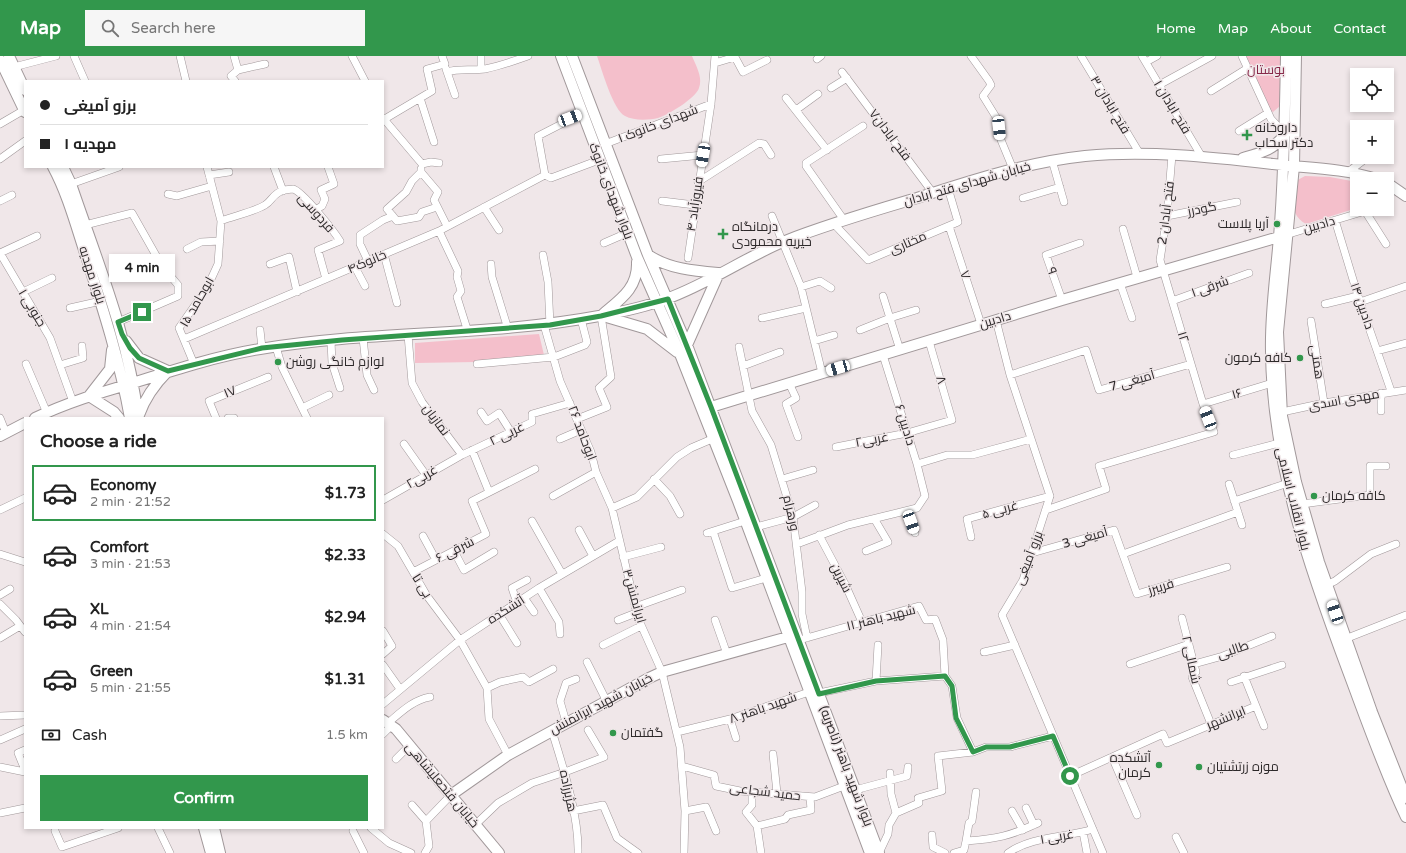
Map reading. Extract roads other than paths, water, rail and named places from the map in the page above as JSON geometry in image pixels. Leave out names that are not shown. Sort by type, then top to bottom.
[{"type":"main road","points":[[9,56],[6,69],[24,111]]},
{"type":"main road","name":"بلوار شهدای خانوک","points":[[561,56],[599,160],[637,257],[658,302]]},
{"type":"main road","name":"بلوار شهدای خانوک","points":[[572,56],[648,255],[668,299]]},
{"type":"main road","points":[[1286,56],[1290,134]]},
{"type":"main road","points":[[1235,160],[1269,150],[1290,134],[1296,56]]},
{"type":"main road","points":[[0,60],[24,89]]},
{"type":"main road","name":"بلوار انقلاب اسلامی","points":[[1290,134],[1289,166],[1272,384],[1279,442],[1306,551],[1337,642],[1376,746],[1406,817]]},
{"type":"main road","name":"خیابان شهدای فتح آبادان","points":[[40,416],[89,396],[168,371],[262,348],[363,338],[468,332],[547,325],[601,316],[658,302],[695,287],[719,273],[783,242],[844,220],[948,188],[1052,160],[1087,156],[1140,154],[1172,155],[1348,172]]},
{"type":"main road","name":"بلوار مهدیه","points":[[53,168],[64,190],[101,301],[117,337],[129,384]]},
{"type":"main road","name":"بلوار مهدیه","points":[[63,168],[71,184],[111,298],[118,322],[117,337]]},
{"type":"main road","points":[[1394,188],[1406,196]]},
{"type":"main road","name":"دادبین","points":[[711,407],[981,324],[1284,235]]},
{"type":"main road","points":[[648,255],[656,260],[673,266],[719,273],[687,345]]},
{"type":"main road","points":[[601,316],[625,296],[632,285],[637,274],[637,257]]},
{"type":"main road","points":[[101,301],[111,298]]},
{"type":"main road","name":"بلوار شهید باهنر (ناصریه)","points":[[668,299],[711,407],[756,527],[803,639],[814,693]]},
{"type":"main road","name":"بلوار شهید باهنر (ناصریه)","points":[[658,302],[680,354],[745,521],[788,637],[814,693],[839,762],[844,786],[870,853]]},
{"type":"main road","points":[[601,316],[647,329],[680,354]]},
{"type":"main road","name":"بلوار انقلاب اسلامی","points":[[1275,335],[1282,412],[1287,442],[1302,504],[1326,585],[1374,718],[1406,798]]},
{"type":"main road","points":[[118,417],[114,412],[89,396],[110,369],[117,337],[139,358],[168,371],[150,393],[138,417]]},
{"type":"main road","points":[[129,384],[130,417]]},
{"type":"main road","points":[[129,384],[138,417]]},
{"type":"main road","points":[[3,434],[24,424]]},
{"type":"main road","name":"خیابان شهید ایرانمنش","points":[[451,795],[508,755],[606,700],[662,672],[788,637]]},
{"type":"main road","name":"خیابان فتحعلیشاهی","points":[[388,723],[451,795],[494,851]]},
{"type":"main road","name":"بلوار شهید باهنر (ناصریه)","points":[[839,762],[855,790],[879,853]]},
{"type":"main road","points":[[204,829],[213,851]]},
{"type":"main road","points":[[213,851],[214,829]]},
{"type":"street","points":[[6,69],[56,56]]},
{"type":"street","points":[[74,56],[84,80]]},
{"type":"street","points":[[180,56],[186,80]]},
{"type":"street","points":[[234,56],[238,70]]},
{"type":"street","points":[[352,56],[364,80]]},
{"type":"street","points":[[442,56],[455,95]]},
{"type":"street","points":[[481,56],[481,69]]},
{"type":"street","points":[[447,72],[455,69],[468,71],[481,69],[528,56]]},
{"type":"street","points":[[971,56],[991,85],[983,96],[996,116],[1001,140],[1014,169]]},
{"type":"street","name":"فتح ابادان ۳","points":[[1081,56],[1140,154]]},
{"type":"street","points":[[1144,59],[1157,56]]},
{"type":"street","points":[[1159,85],[1212,56]]},
{"type":"street","points":[[1242,56],[1271,119],[1290,134]]},
{"type":"street","points":[[715,60],[735,58],[743,72],[767,60]]},
{"type":"street","name":"فتح ابادان ۱","points":[[1144,59],[1202,157]]},
{"type":"street","name":"فیروزآباد ۴","points":[[688,258],[698,182],[711,104],[715,60]]},
{"type":"street","points":[[234,80],[231,76],[238,70],[265,64]]},
{"type":"street","points":[[384,118],[432,91],[427,69],[445,64]]},
{"type":"street","points":[[1211,91],[1248,68]]},
{"type":"street","name":"فتح ابادان۷","points":[[831,88],[844,75],[933,193]]},
{"type":"street","points":[[796,110],[818,94]]},
{"type":"street","points":[[420,98],[434,142]]},
{"type":"street","points":[[786,98],[827,150]]},
{"type":"street","name":"شهدای خانوک ۱","points":[[605,144],[711,104]]},
{"type":"street","points":[[0,124],[24,111]]},
{"type":"street","points":[[1239,131],[1268,113]]},
{"type":"street","points":[[582,114],[538,136],[546,175],[551,178],[599,160]]},
{"type":"street","points":[[384,120],[438,192],[434,200],[447,226]]},
{"type":"street","points":[[844,220],[806,166],[808,161],[863,126]]},
{"type":"street","points":[[0,159],[24,143]]},
{"type":"street","points":[[698,182],[759,143],[764,144],[771,154]]},
{"type":"street","points":[[661,159],[703,155]]},
{"type":"street","name":"فتح آبادان 2","points":[[1163,270],[1160,260],[1167,216],[1172,155]]},
{"type":"street","points":[[1052,160],[1064,202]]},
{"type":"street","points":[[437,207],[422,212],[419,218],[397,221],[387,209],[406,192],[421,168],[431,162],[439,163]]},
{"type":"street","points":[[1348,172],[1359,164]]},
{"type":"street","points":[[71,184],[116,168]]},
{"type":"street","name":"ابوحامد ۱۵","points":[[194,364],[179,328],[207,288],[218,264],[220,241],[221,221],[207,168]]},
{"type":"street","points":[[274,168],[283,191]]},
{"type":"street","points":[[314,210],[322,206],[325,199],[321,190],[334,184],[328,168]]},
{"type":"street","points":[[209,175],[229,172]]},
{"type":"street","name":"خانوک۴","points":[[184,339],[439,231],[546,175]]},
{"type":"street","points":[[168,194],[176,196],[212,186]]},
{"type":"street","points":[[1023,198],[1060,187]]},
{"type":"street","points":[[948,188],[958,222],[949,226]]},
{"type":"street","name":"فردوسی","points":[[221,221],[266,205],[272,196],[283,191],[293,189],[304,196],[314,210],[331,226],[340,241],[318,250],[326,279]]},
{"type":"street","points":[[0,201],[12,195]]},
{"type":"street","points":[[662,201],[695,205]]},
{"type":"street","name":"گودرز","points":[[1167,216],[1237,202]]},
{"type":"street","points":[[484,207],[499,230]]},
{"type":"street","points":[[85,226],[132,213],[162,266],[178,285],[178,296],[118,322]]},
{"type":"street","points":[[368,261],[360,244],[360,235],[383,220],[393,216]]},
{"type":"street","points":[[772,216],[801,287],[822,373]]},
{"type":"street","name":"دادبین","points":[[1284,235],[1350,216]]},
{"type":"street","points":[[1368,216],[1386,244]]},
{"type":"street","name":"دادبین ۱۴","points":[[1335,220],[1359,299],[1391,391]]},
{"type":"street","name":"مختاری","points":[[834,224],[868,260],[949,226]]},
{"type":"street","name":"۷","points":[[949,226],[981,324]]},
{"type":"street","points":[[1123,229],[1137,278]]},
{"type":"street","points":[[439,231],[458,271],[457,277],[461,291],[457,297],[468,332]]},
{"type":"street","points":[[604,243],[628,233]]},
{"type":"street","points":[[1,256],[37,236]]},
{"type":"street","points":[[187,249],[201,242],[220,241]]},
{"type":"street","name":"۹","points":[[1062,300],[1046,255],[1080,243]]},
{"type":"street","points":[[384,254],[398,303]]},
{"type":"street","name":"ابوحامد ۲۶","points":[[543,255],[548,282],[547,325],[560,381],[591,452],[596,472],[612,508],[619,541]]},
{"type":"street","name":"۱ جنوبی","points":[[1,256],[50,338],[73,402]]},
{"type":"street","points":[[270,264],[289,257],[297,292]]},
{"type":"street","points":[[491,264],[492,277],[508,328]]},
{"type":"street","points":[[355,267],[365,286]]},
{"type":"street","name":"۱۲","points":[[1046,510],[1106,489],[1099,466],[1214,432],[1203,404],[1163,270]]},
{"type":"street","name":"۱ شرقی","points":[[1172,301],[1249,273]]},
{"type":"street","points":[[23,292],[52,278]]},
{"type":"street","points":[[801,287],[820,281],[831,288]]},
{"type":"street","points":[[1120,283],[1132,318]]},
{"type":"street","points":[[1325,304],[1359,299],[1406,286]]},
{"type":"street","points":[[884,296],[900,350]]},
{"type":"street","points":[[70,308],[101,301]]},
{"type":"street","points":[[762,318],[806,308]]},
{"type":"street","points":[[860,330],[890,318],[916,310]]},
{"type":"street","points":[[577,419],[607,407],[599,388],[611,377],[601,316]]},
{"type":"street","points":[[477,364],[554,357],[587,344],[581,319]]},
{"type":"street","points":[[996,320],[1010,375],[1050,496]]},
{"type":"street","name":"همتی","points":[[1311,321],[1324,403]]},
{"type":"street","points":[[260,330],[262,348]]},
{"type":"street","name":"نمازیان","points":[[408,335],[412,383],[422,402],[462,455]]},
{"type":"street","points":[[814,341],[834,335]]},
{"type":"street","points":[[363,338],[367,375],[374,390]]},
{"type":"street","points":[[331,341],[332,363],[340,388]]},
{"type":"street","name":"۸","points":[[929,341],[952,420]]},
{"type":"street","points":[[1377,351],[1406,342]]},
{"type":"street","points":[[60,365],[83,358],[82,346]]},
{"type":"street","points":[[276,347],[282,367],[306,417]]},
{"type":"street","name":"ورهرام","points":[[739,347],[752,411],[771,445],[793,517],[802,592],[803,639]]},
{"type":"street","name":"آمیغی 7","points":[[1010,375],[1086,350],[1099,390],[1191,364]]},
{"type":"street","points":[[743,366],[780,352]]},
{"type":"street","name":"دادبین ۶","points":[[883,355],[917,464],[925,496],[917,508],[907,511]]},
{"type":"street","points":[[26,364],[40,416]]},
{"type":"street","name":"۱۷","points":[[216,417],[209,401],[268,377]]},
{"type":"street","points":[[789,383],[796,398],[786,404],[798,437]]},
{"type":"street","name":"۱۶","points":[[1203,404],[1272,384]]},
{"type":"street","name":"مهدی اسدی","points":[[1282,412],[1391,391],[1406,390]]},
{"type":"street","points":[[1381,393],[1381,411]]},
{"type":"street","points":[[302,408],[329,395]]},
{"type":"street","name":"۲ غربی","points":[[462,455],[532,422],[532,414],[570,403]]},
{"type":"street","points":[[482,412],[487,421],[499,413],[511,432]]},
{"type":"street","points":[[0,418],[3,434]]},
{"type":"street","name":"غربی۲","points":[[836,447],[907,434],[952,420]]},
{"type":"street","points":[[560,438],[581,430]]},
{"type":"street","points":[[917,464],[947,455],[972,455],[1031,438]]},
{"type":"street","points":[[612,508],[637,497],[677,457],[691,448],[712,439]]},
{"type":"street","points":[[1233,455],[1279,442]]},
{"type":"street","points":[[404,444],[426,474]]},
{"type":"street","points":[[472,450],[489,492],[535,469]]},
{"type":"street","name":"غربی۲","points":[[384,499],[426,474],[462,455]]},
{"type":"street","points":[[1302,504],[1370,495],[1370,466],[1386,466]]},
{"type":"street","points":[[782,480],[813,470]]},
{"type":"street","points":[[553,496],[596,472]]},
{"type":"street","points":[[654,479],[670,496],[680,514]]},
{"type":"street","points":[[1234,501],[1288,483]]},
{"type":"street","points":[[1229,484],[1242,526]]},
{"type":"street","name":"۶ شرقی","points":[[413,572],[486,534],[472,501],[489,492]]},
{"type":"street","name":"برزو آمیغی","points":[[1050,496],[1023,580],[1002,615],[1103,853]]},
{"type":"street","name":"۵ غربی","points":[[971,537],[967,519],[1050,496]]},
{"type":"street","points":[[0,510],[24,498]]},
{"type":"street","points":[[756,527],[793,517],[815,505]]},
{"type":"street","points":[[797,544],[848,525],[875,520],[907,511],[916,533]]},
{"type":"street","points":[[1123,554],[1238,512]]},
{"type":"street","points":[[866,551],[888,542],[875,520]]},
{"type":"street","points":[[532,521],[562,574]]},
{"type":"street","points":[[745,521],[710,532],[732,588],[766,578]]},
{"type":"street","points":[[579,530],[593,556]]},
{"type":"street","name":"آمیغی 3","points":[[1032,553],[1114,530]]},
{"type":"street","name":"فریبرز","points":[[1114,530],[1137,594],[1227,567]]},
{"type":"street","name":"بی تا","points":[[384,535],[398,546],[428,596],[460,640],[487,688]]},
{"type":"street","name":"شیرین","points":[[819,535],[845,584],[862,622]]},
{"type":"street","points":[[423,536],[436,560]]},
{"type":"street","name":"آتشکده","points":[[384,703],[400,688],[460,640],[525,599],[538,588],[619,541]]},
{"type":"street","name":"ایرانمنش۳","points":[[619,541],[636,610],[641,626],[662,672],[677,732],[682,766],[685,811],[684,853]]},
{"type":"street","points":[[1326,585],[1335,581],[1371,554],[1396,544]]},
{"type":"street","points":[[623,557],[661,547]]},
{"type":"street","points":[[454,551],[464,570],[494,552]]},
{"type":"street","points":[[0,554],[24,562]]},
{"type":"street","points":[[517,603],[512,588],[527,580]]},
{"type":"street","points":[[538,588],[559,622],[560,634]]},
{"type":"street","points":[[0,595],[10,589]]},
{"type":"street","points":[[618,620],[636,610],[682,590]]},
{"type":"street","points":[[525,599],[534,612]]},
{"type":"street","points":[[0,604],[24,631]]},
{"type":"street","name":"شهید باهنر ۱۱","points":[[803,639],[919,606],[926,620],[935,619],[943,640],[945,676]]},
{"type":"street","points":[[499,614],[517,642]]},
{"type":"street","points":[[1346,639],[1406,614]]},
{"type":"street","name":"۲ شمالی","points":[[1182,618],[1196,672],[1192,677],[1211,724]]},
{"type":"street","points":[[716,620],[727,654]]},
{"type":"street","points":[[0,638],[20,626]]},
{"type":"street","points":[[603,644],[641,626]]},
{"type":"street","points":[[384,633],[392,646],[384,653]]},
{"type":"street","name":"طالبی","points":[[1194,664],[1223,656],[1272,636]]},
{"type":"street","points":[[1130,664],[1189,644]]},
{"type":"street","points":[[876,681],[878,645]]},
{"type":"street","points":[[984,652],[1015,645]]},
{"type":"street","points":[[587,662],[606,700]]},
{"type":"street","points":[[1230,682],[1244,676],[1282,665]]},
{"type":"street","points":[[384,666],[400,688]]},
{"type":"street","points":[[508,755],[489,719],[487,688],[500,682],[523,677],[529,682],[553,669]]},
{"type":"street","points":[[945,676],[952,686],[956,718],[973,752]]},
{"type":"street","name":"شهید باهنر ۸","points":[[677,732],[716,723],[814,693],[876,681],[945,676]]},
{"type":"street","name":"ایرانشهر","points":[[1112,757],[1163,734],[1167,743],[1256,706],[1244,676]]},
{"type":"street","points":[[566,722],[560,701],[566,683],[576,679]]},
{"type":"street","points":[[388,723],[406,707],[421,698],[430,697]]},
{"type":"street","points":[[1256,706],[1264,726]]},
{"type":"street","points":[[0,716],[24,715]]},
{"type":"street","points":[[730,719],[736,738]]},
{"type":"street","points":[[0,740],[24,729]]},
{"type":"street","points":[[475,825],[498,803],[532,783],[604,757],[588,730]]},
{"type":"street","name":"هژبرزاده","points":[[552,731],[565,772],[573,811],[578,853]]},
{"type":"street","points":[[896,812],[919,803],[918,798],[942,791],[938,756],[973,752],[986,747],[1010,747],[1053,736]]},
{"type":"street","points":[[396,758],[409,746]]},
{"type":"street","points":[[24,750],[18,753],[24,768]]},
{"type":"street","points":[[773,754],[776,793]]},
{"type":"street","points":[[1070,776],[1112,757],[1138,815]]},
{"type":"street","name":"حمید شجاعی","points":[[682,766],[714,775],[716,786],[752,792],[810,797]]},
{"type":"street","points":[[0,767],[24,771]]},
{"type":"street","points":[[855,790],[907,776],[908,767]]},
{"type":"street","points":[[879,853],[888,834],[889,825],[896,812],[890,781],[890,773]]},
{"type":"street","points":[[757,826],[785,819],[788,815],[811,810],[810,797],[816,797],[844,786]]},
{"type":"street","points":[[752,792],[752,805],[746,812],[757,826],[761,853]]},
{"type":"street","points":[[954,853],[964,850],[969,823],[972,821],[976,792]]},
{"type":"street","points":[[426,821],[451,795]]},
{"type":"street","points":[[412,804],[426,821],[429,846],[425,853]]},
{"type":"street","points":[[573,811],[603,804],[617,838],[638,853]]},
{"type":"street","points":[[685,811],[706,807],[716,831]]},
{"type":"street","points":[[0,813],[24,808]]},
{"type":"street","points":[[966,841],[992,839],[1014,834],[1036,824],[1026,808]]},
{"type":"street","points":[[1012,812],[1022,830]]},
{"type":"street","points":[[55,831],[62,847],[66,850],[116,829]]},
{"type":"street","points":[[158,829],[170,853]]},
{"type":"street","points":[[372,829],[389,843],[411,853]]},
{"type":"street","name":"۱ غربی","points":[[1008,853],[1039,839],[1093,829]]},
{"type":"street","points":[[353,831],[364,853]]},
{"type":"street","points":[[1083,832],[1087,853]]},
{"type":"street","points":[[1014,834],[1023,846]]},
{"type":"street","points":[[932,835],[933,847],[945,853]]},
{"type":"street","points":[[1176,837],[1184,853]]},
{"type":"place","name":"داروخانه دکتر سحاب","points":[[1247,135]]},
{"type":"place","name":"آریا پلاست","points":[[1277,224]]},
{"type":"place","name":"درمانگاه خیریه محمودی","points":[[723,234]]},
{"type":"place","name":"کافه کرمون","points":[[1300,358]]},
{"type":"place","name":"لوازم خانگی روشن","points":[[278,362]]},
{"type":"place","name":"کافه کرمان","points":[[1314,496]]},
{"type":"place","name":"گفتمان","points":[[613,733]]},
{"type":"place","name":"آتشکده کرمان","points":[[1159,765]]},
{"type":"place","name":"موزه زرتشتیان","points":[[1199,767]]},
{"type":"park label","name":"بوستان","points":[[1266,70]]}]
